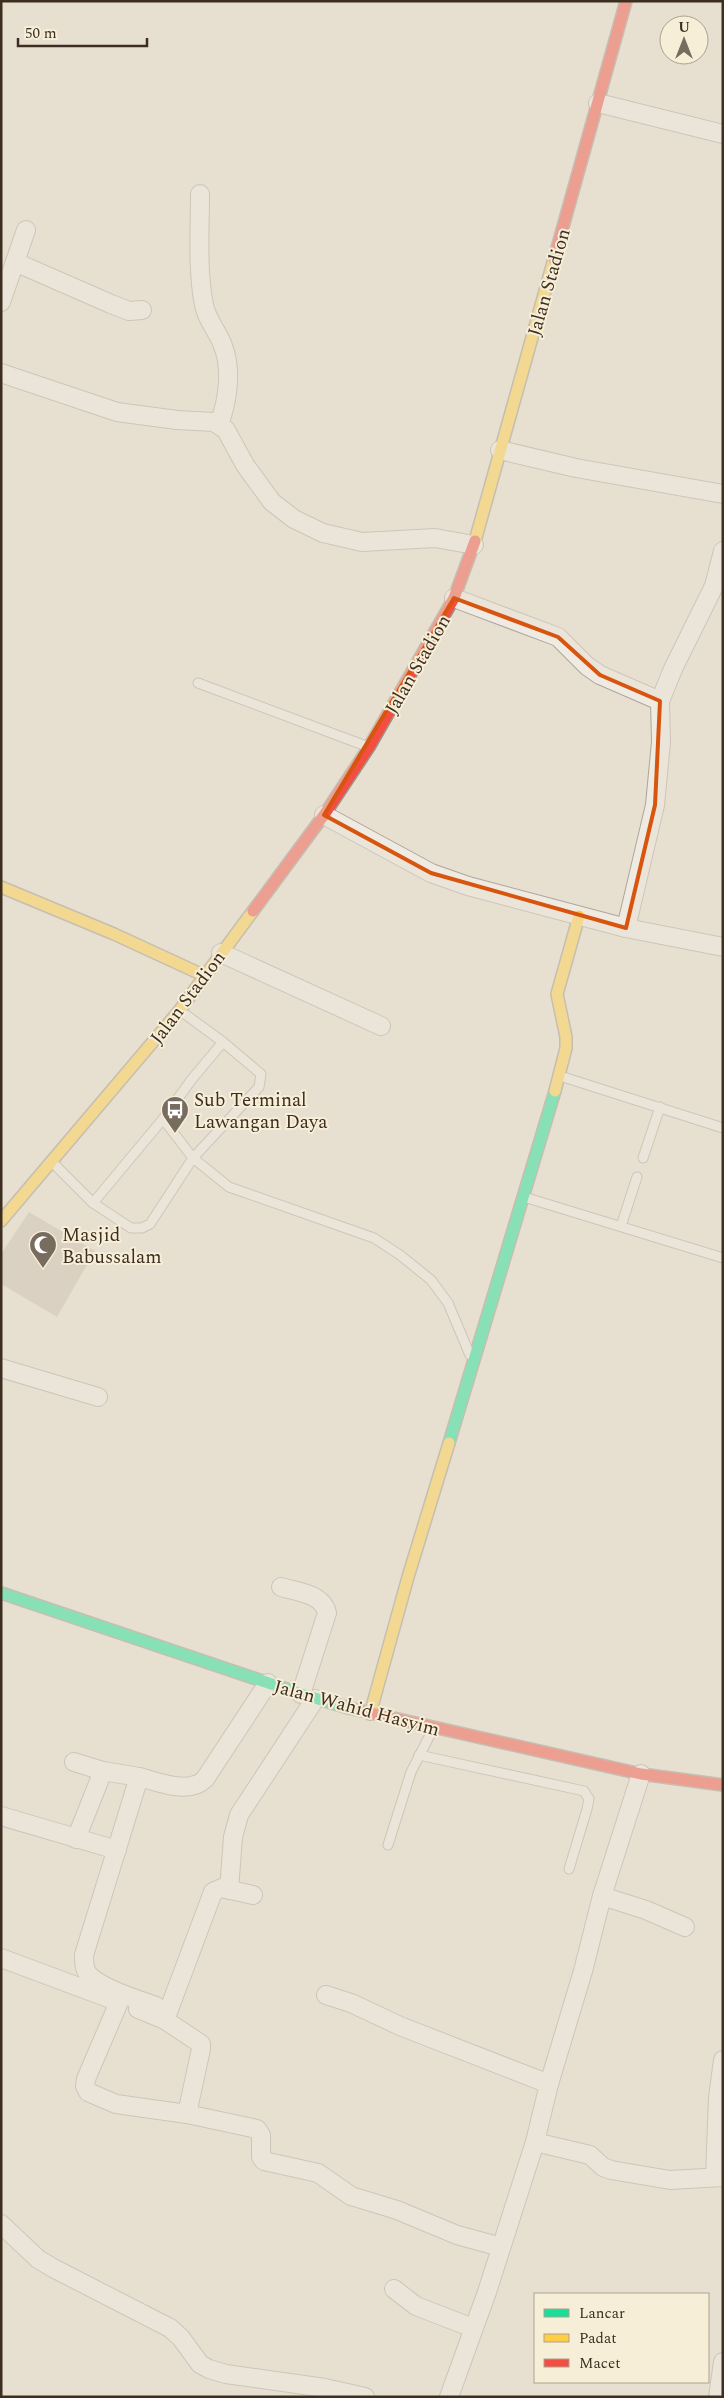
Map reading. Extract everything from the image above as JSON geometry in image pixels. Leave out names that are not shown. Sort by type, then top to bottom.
[{"type":"main road","name":"Jalan Stadion","points":[[1,1221],[180,1010],[324,815],[369,747],[454,598],[474,545],[626,1]]},
{"type":"main road","points":[[1,887],[114,934],[205,976]]},
{"type":"main road","points":[[370,1714],[472,1360],[560,1076],[566,1048],[566,1037],[557,994],[579,916]]},
{"type":"main road","name":"Jalan Wahid Hasyim","points":[[1,1593],[268,1683],[370,1714],[641,1774],[723,1785]]},
{"type":"street","points":[[598,103],[723,134]]},
{"type":"street","points":[[200,194],[200,274],[204,305],[209,322],[223,344],[227,376],[224,414],[220,424]]},
{"type":"street","points":[[1,302],[26,230]]},
{"type":"street","points":[[15,262],[129,311],[142,310]]},
{"type":"street","points":[[1,373],[117,412],[220,424],[226,430],[245,465],[272,502],[294,519],[324,533],[362,542],[435,538],[474,545]]},
{"type":"street","points":[[500,450],[576,468],[723,494]]},
{"type":"street","points":[[626,928],[655,805],[661,742],[660,701],[673,669],[714,586],[723,551]]},
{"type":"street","points":[[454,598],[558,638],[587,666],[600,675],[660,701]]},
{"type":"street","points":[[324,815],[432,873],[468,886],[626,928],[723,947]]},
{"type":"street","points":[[221,953],[381,1026]]},
{"type":"street","points":[[1,1368],[98,1397]]},
{"type":"street","points":[[229,1890],[233,1837],[239,1815],[308,1696],[328,1613],[323,1602],[316,1597],[281,1587]]},
{"type":"street","points":[[74,1762],[104,1771],[139,1776],[188,1787],[199,1785],[206,1778],[268,1683]]},
{"type":"street","points":[[76,1840],[104,1771]]},
{"type":"street","points":[[449,2397],[536,2142],[549,2084],[584,1971],[602,1896],[641,1774]]},
{"type":"street","points":[[139,1776],[84,1955],[84,1965],[88,1974],[161,2013],[201,2044],[202,2050],[187,2114]]},
{"type":"street","points":[[1,1816],[76,1840],[117,1850]]},
{"type":"street","points":[[161,2013],[213,1892],[218,1888],[253,1895]]},
{"type":"street","points":[[602,1896],[646,1910],[685,1927]]},
{"type":"street","points":[[1,1958],[120,2002],[161,2013]]},
{"type":"street","points":[[326,1995],[351,2002],[400,2026],[549,2084]]},
{"type":"street","points":[[120,2002],[86,2079],[85,2086],[88,2092],[116,2104],[187,2114],[257,2129],[261,2135],[261,2157],[264,2161],[318,2173],[351,2196],[397,2210],[458,2234],[501,2247]]},
{"type":"street","points":[[536,2142],[590,2155],[603,2167],[611,2170],[670,2180],[719,2176],[718,2098],[723,2060]]},
{"type":"street","points":[[1,2224],[38,2258],[53,2268],[170,2328],[182,2338],[200,2364],[209,2369],[226,2374],[323,2392],[365,2397]]},
{"type":"street","points":[[394,2289],[416,2306],[473,2328]]},
{"type":"street","points":[[718,2397],[723,2362]]},
{"type":"lane","points":[[198,683],[369,747]]},
{"type":"lane","points":[[52,1162],[94,1203],[131,1228],[142,1228],[150,1224],[193,1158],[259,1087],[262,1080],[261,1074],[224,1042],[180,1010]]},
{"type":"lane","points":[[94,1203],[163,1120],[192,1079],[224,1042]]},
{"type":"lane","points":[[560,1076],[723,1128]]},
{"type":"lane","points":[[643,1158],[660,1108]]},
{"type":"lane","points":[[163,1120],[193,1158],[229,1187],[374,1238],[400,1255],[431,1280],[448,1303],[472,1360]]},
{"type":"lane","points":[[621,1226],[637,1177]]},
{"type":"lane","points":[[522,1197],[723,1258]]},
{"type":"lane","points":[[388,1846],[401,1798],[420,1754],[434,1728]]},
{"type":"lane","points":[[420,1754],[587,1793],[589,1800],[588,1809],[570,1869]]},
{"type":"highlighted area","points":[[454,598],[558,637],[600,675],[660,701],[655,805],[626,928],[431,873],[324,815]]},
{"type":"building","name":"Masjid Babussalam","points":[[29,1212],[95,1251],[57,1317],[1,1284],[1,1254]]},
{"type":"traffic: fast","points":[[449,1443],[555,1091]]},
{"type":"traffic: fast","points":[[1,1593],[301,1694],[349,1708]]},
{"type":"traffic: slow","points":[[475,541],[554,259]]},
{"type":"traffic: slow","points":[[1,887],[114,934],[205,976]]},
{"type":"traffic: slow","points":[[1,1221],[179,1011],[253,911]]},
{"type":"traffic: slow","points":[[555,1091],[566,1048],[566,1037],[557,994],[579,916]]},
{"type":"traffic: slow","points":[[370,1714],[408,1577],[449,1443]]},
{"type":"traffic: jam","points":[[554,259],[626,1]]},
{"type":"traffic: jam","points":[[253,911],[324,815],[369,747],[454,598],[475,541]]},
{"type":"traffic: jam","points":[[349,1708],[641,1774],[723,1785]]},
{"type":"place","name":"Sub Terminal Lawangan Daya","points":[[175,1134]]},
{"type":"place","name":"Masjid Babussalam","points":[[43,1269]]}]
